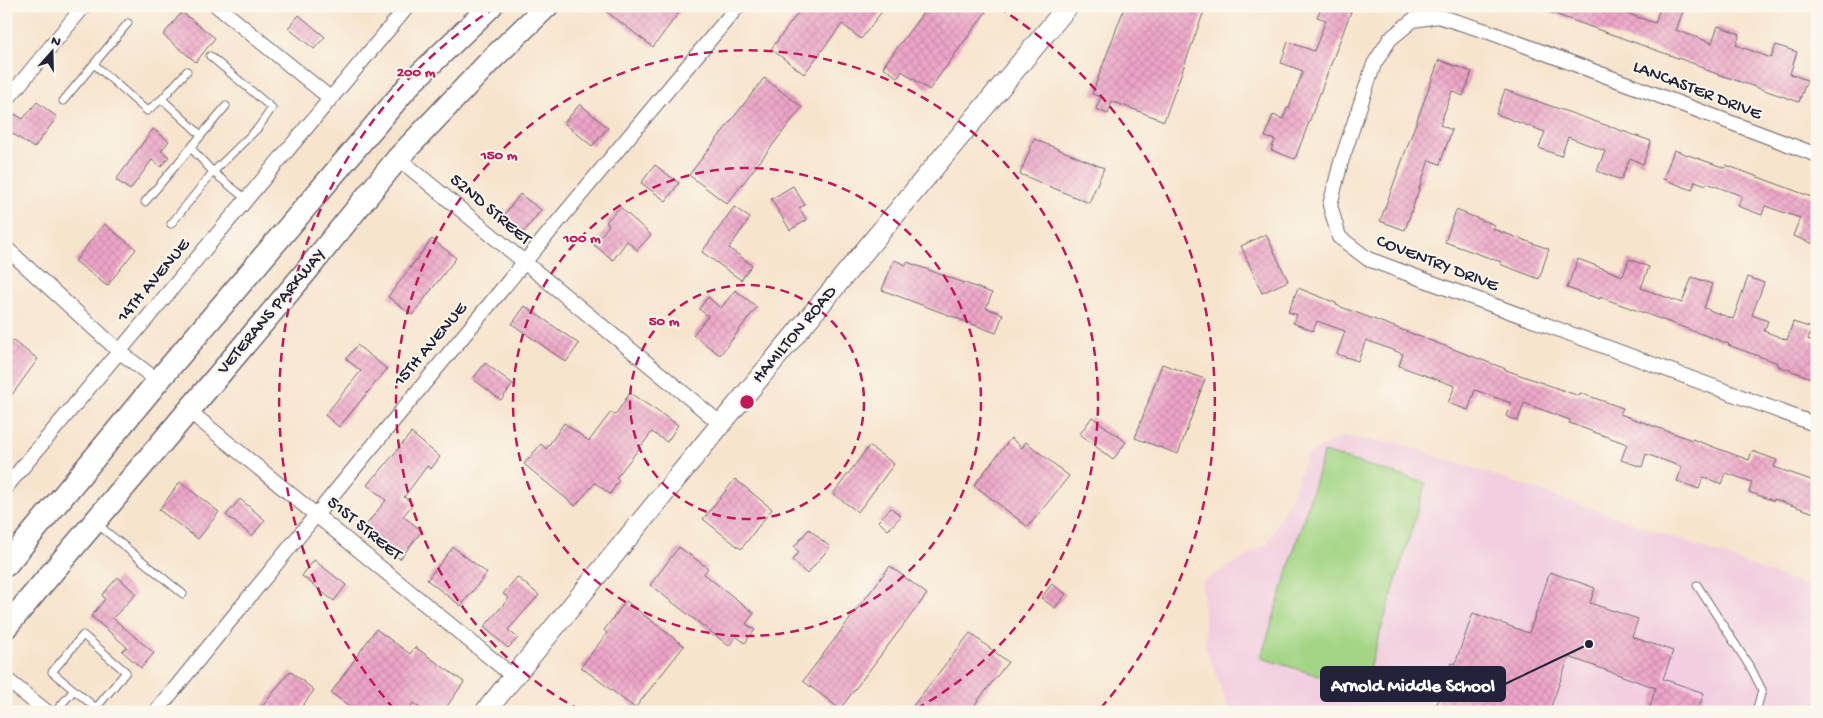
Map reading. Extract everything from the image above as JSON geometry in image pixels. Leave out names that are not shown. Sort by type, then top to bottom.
[{"type":"main road","points":[[6,565],[158,381],[411,83],[491,6]]},
{"type":"main road","name":"VETERANS PARKWAY","points":[[6,627],[304,274],[398,158],[492,59],[547,6]]},
{"type":"street","points":[[6,101],[84,6]]},
{"type":"street","points":[[217,6],[330,98],[408,6]]},
{"type":"street","name":"15TH AVENUE","points":[[156,712],[316,514],[738,6]]},
{"type":"street","name":"HAMILTON ROAD","points":[[485,712],[1068,6]]},
{"type":"street","name":"COVENTRY DRIVE","points":[[1564,61],[1489,32],[1438,16],[1413,20],[1390,39],[1374,64],[1364,89],[1341,162],[1330,205],[1340,237],[1368,259],[1817,425]]},
{"type":"street","name":"LANCASTER DRIVE","points":[[1564,61],[1817,155]]},
{"type":"street","name":"14TH AVENUE","points":[[6,487],[330,98]]},
{"type":"street","name":"52ND STREET","points":[[398,158],[721,424]]},
{"type":"street","points":[[6,248],[120,352],[158,381]]},
{"type":"street","name":"51ST STREET","points":[[189,411],[514,677]]},
{"type":"street","points":[[6,679],[47,712]]},
{"type":"lane","points":[[63,101],[128,23]]},
{"type":"lane","points":[[171,224],[213,172],[258,128],[272,108],[210,56]]},
{"type":"lane","points":[[94,64],[147,111],[162,99],[187,71]]},
{"type":"lane","points":[[162,99],[201,135]]},
{"type":"lane","points":[[145,202],[226,106]]},
{"type":"lane","points":[[191,148],[213,172],[246,199]]},
{"type":"lane","points":[[95,522],[183,594]]},
{"type":"lane","points":[[1697,585],[1752,670],[1762,690],[1756,712]]},
{"type":"lane","points":[[83,635],[126,672],[96,708],[74,690],[52,672],[83,635]]},
{"type":"lane","points":[[55,712],[74,690]]},
{"type":"shaded area","points":[[1342,436],[1401,444],[1642,526],[1817,590],[1817,712],[1230,712],[1206,648],[1202,582],[1267,544],[1290,498],[1307,455]]},
{"type":"green space","points":[[1324,452],[1426,483],[1363,689],[1261,658]]},
{"type":"building","points":[[599,6],[684,6],[653,47]]},
{"type":"building","points":[[803,6],[886,6],[861,39],[842,24],[804,74],[771,49]]},
{"type":"building","points":[[928,6],[979,6],[986,12],[929,90],[902,71],[898,78],[883,67]]},
{"type":"building","points":[[1125,6],[1193,6],[1204,11],[1164,121],[1112,101],[1108,114],[1096,109],[1101,97],[1092,94]]},
{"type":"building","points":[[1322,6],[1353,6],[1295,159],[1271,150],[1275,140],[1265,137],[1273,115],[1283,119],[1303,71],[1281,63],[1288,42],[1314,51],[1326,20],[1317,17]]},
{"type":"building","points":[[1538,6],[1622,6],[1620,11],[1655,23],[1661,6],[1685,6],[1676,30],[1712,43],[1718,26],[1740,34],[1736,45],[1771,58],[1776,45],[1797,52],[1790,74],[1807,80],[1799,102],[1703,69],[1703,67],[1538,8]]},
{"type":"building","points":[[182,12],[215,38],[196,62],[163,35]]},
{"type":"building","points":[[299,15],[325,37],[314,49],[288,28]]},
{"type":"building","points":[[1439,60],[1472,72],[1463,96],[1452,91],[1440,125],[1452,130],[1440,164],[1429,160],[1405,230],[1380,221]]},
{"type":"building","points":[[764,78],[802,107],[727,204],[689,175]]},
{"type":"building","points":[[1505,90],[1651,141],[1643,164],[1630,158],[1621,180],[1597,171],[1605,151],[1568,137],[1561,156],[1539,148],[1545,132],[1496,114]]},
{"type":"building","points":[[37,102],[57,117],[34,148],[6,129],[6,126],[15,114],[23,119]]},
{"type":"building","points":[[580,104],[608,128],[592,146],[564,123]]},
{"type":"building","points":[[153,129],[169,141],[161,151],[169,157],[161,167],[152,160],[130,190],[116,180]]},
{"type":"building","points":[[1034,139],[1104,168],[1089,203],[1020,174]]},
{"type":"building","points":[[1674,150],[1725,168],[1726,165],[1817,199],[1817,245],[1793,236],[1800,218],[1765,206],[1762,215],[1738,206],[1742,196],[1707,183],[1706,185],[1695,181],[1692,190],[1663,179]]},
{"type":"building","points":[[655,165],[679,183],[666,201],[641,183]]},
{"type":"building","points":[[793,186],[805,205],[799,208],[807,220],[790,230],[771,199]]},
{"type":"building","points":[[520,194],[541,210],[524,232],[503,216]]},
{"type":"building","points":[[620,207],[651,235],[637,250],[627,241],[613,260],[594,245],[609,225],[606,222]]},
{"type":"building","points":[[734,207],[750,218],[729,248],[752,265],[741,280],[702,252]]},
{"type":"building","points":[[1456,210],[1495,225],[1493,229],[1549,249],[1539,279],[1500,264],[1501,262],[1445,242]]},
{"type":"building","points":[[104,224],[136,249],[107,286],[75,261]]},
{"type":"building","points":[[1266,234],[1288,281],[1262,293],[1241,246]]},
{"type":"building","points":[[432,239],[456,258],[412,315],[388,297]]},
{"type":"building","points":[[1578,259],[1623,276],[1629,259],[1649,267],[1641,288],[1682,303],[1692,277],[1712,284],[1704,308],[1733,319],[1748,277],[1764,283],[1752,315],[1768,321],[1764,331],[1787,340],[1793,322],[1812,328],[1808,339],[1817,343],[1817,380],[1778,366],[1778,363],[1729,344],[1600,297],[1600,299],[1567,288]]},
{"type":"building","points":[[894,260],[906,265],[907,262],[992,293],[986,308],[1003,314],[996,333],[882,290]]},
{"type":"building","points":[[1298,288],[1336,303],[1336,305],[1506,370],[1579,396],[1580,393],[1623,408],[1620,414],[1692,440],[1749,460],[1752,451],[1777,460],[1774,467],[1817,482],[1817,514],[1749,492],[1752,482],[1726,473],[1722,484],[1703,477],[1699,489],[1677,481],[1682,467],[1646,454],[1642,467],[1621,460],[1627,444],[1569,423],[1570,420],[1524,403],[1518,421],[1506,416],[1511,403],[1475,390],[1468,410],[1448,403],[1455,386],[1399,366],[1403,354],[1366,340],[1358,361],[1337,354],[1345,331],[1317,321],[1313,331],[1293,323],[1297,315],[1288,312]]},
{"type":"building","points":[[735,290],[757,307],[720,355],[693,335],[708,316],[699,309],[708,297],[721,308]]},
{"type":"building","points":[[525,306],[579,344],[566,362],[512,324]]},
{"type":"building","points":[[6,336],[38,359],[6,403]]},
{"type":"building","points":[[357,345],[387,369],[339,427],[325,415],[361,371],[346,359]]},
{"type":"building","points":[[485,363],[513,384],[501,400],[473,379]]},
{"type":"building","points":[[1162,364],[1205,379],[1178,454],[1135,438]]},
{"type":"building","points":[[630,393],[678,425],[667,442],[652,432],[616,478],[619,480],[610,494],[595,483],[575,506],[524,464],[541,444],[546,449],[564,423],[589,441],[611,412],[615,415]]},
{"type":"building","points":[[1092,417],[1126,442],[1113,460],[1080,434]]},
{"type":"building","points":[[411,433],[440,457],[431,469],[427,466],[404,497],[413,504],[403,516],[422,531],[400,559],[363,529],[386,500],[367,485]]},
{"type":"building","points":[[1011,438],[1022,448],[1026,442],[1069,476],[1028,527],[974,485]]},
{"type":"building","points":[[869,446],[894,464],[858,512],[833,494]]},
{"type":"building","points":[[735,479],[772,509],[741,549],[703,519]]},
{"type":"building","points":[[180,482],[219,512],[198,539],[159,510]]},
{"type":"building","points":[[240,499],[265,520],[252,536],[226,515]]},
{"type":"building","points":[[891,508],[901,516],[888,530],[878,521]]},
{"type":"building","points":[[809,529],[830,547],[807,574],[792,560],[799,552],[794,547]]},
{"type":"building","points":[[453,547],[487,573],[461,606],[427,580]]},
{"type":"building","points":[[679,547],[708,568],[704,574],[754,613],[746,624],[755,630],[745,643],[736,636],[729,646],[650,585]]},
{"type":"building","points":[[314,560],[346,585],[334,601],[302,576]]},
{"type":"building","points":[[890,566],[927,594],[840,709],[803,681]]},
{"type":"building","points":[[1550,572],[1595,588],[1590,603],[1638,619],[1632,637],[1673,651],[1663,679],[1704,693],[1697,712],[1648,712],[1656,688],[1569,657],[1549,712],[1434,712],[1452,663],[1455,664],[1473,613],[1529,633]]},
{"type":"building","points":[[118,577],[136,594],[113,618],[154,653],[141,668],[122,651],[127,647],[91,616],[105,599],[102,595]]},
{"type":"building","points":[[517,577],[539,595],[508,630],[518,638],[508,648],[484,627],[509,598],[503,594]]},
{"type":"building","points":[[1052,584],[1066,594],[1055,608],[1041,598]]},
{"type":"building","points":[[626,601],[684,646],[635,708],[581,667],[607,633],[604,630]]},
{"type":"building","points":[[376,629],[410,654],[415,647],[464,682],[443,712],[425,712],[413,703],[407,712],[358,712],[331,693]]},
{"type":"building","points":[[970,633],[1008,662],[969,712],[908,712]]},
{"type":"building","points":[[290,671],[314,690],[298,712],[258,712]]},
{"type":"place","name":"Arnold Middle School","points":[[1589,644]]}]
